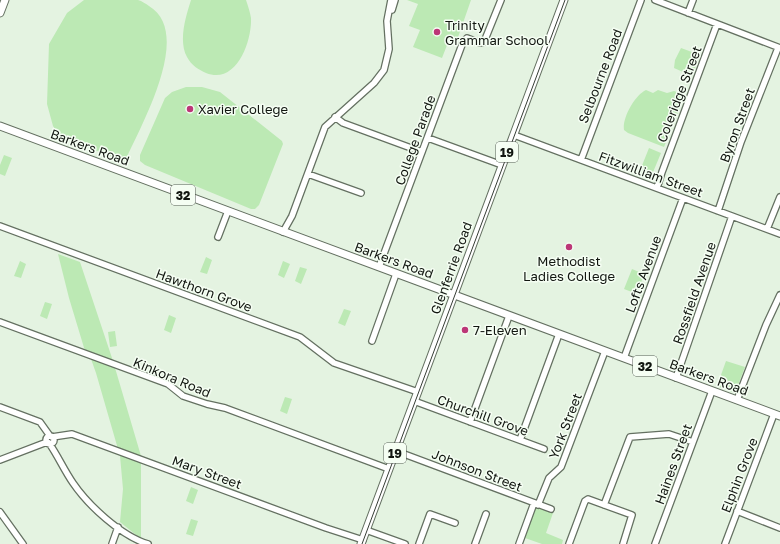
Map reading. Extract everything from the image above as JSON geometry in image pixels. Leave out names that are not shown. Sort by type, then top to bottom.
[{"type":"main road","points":[[0,13],[5,0]]},
{"type":"main road","name":"Glenferrie Road","points":[[362,542],[564,0]]},
{"type":"main road","name":"Barkers Road","points":[[1,127],[777,415]]},
{"type":"street","points":[[283,232],[292,216],[325,127],[374,83],[384,70],[389,49],[387,17],[391,0]]},
{"type":"street","points":[[387,17],[395,0]]},
{"type":"street","name":"College Parade","points":[[380,267],[464,41],[469,38],[483,42],[500,0]]},
{"type":"street","name":"Selbourne Road","points":[[581,160],[641,0]]},
{"type":"street","points":[[655,0],[779,48]]},
{"type":"street","points":[[688,13],[693,0]]},
{"type":"street","name":"Coleridge Street","points":[[656,188],[717,24]]},
{"type":"street","name":"Byron Street","points":[[718,211],[741,142],[779,48]]},
{"type":"street","points":[[335,117],[343,123],[422,152]]},
{"type":"street","name":"Fitzwilliam Street","points":[[514,135],[780,234]]},
{"type":"street","points":[[428,138],[502,165]]},
{"type":"street","points":[[308,174],[361,193]]},
{"type":"street","points":[[767,230],[780,197]]},
{"type":"street","name":"Lofts Avenue","points":[[624,358],[683,198]]},
{"type":"street","points":[[218,237],[228,211]]},
{"type":"street","points":[[292,216],[290,227],[292,235]]},
{"type":"street","name":"Rossfield Avenue","points":[[676,378],[732,216]]},
{"type":"street","name":"Hawthorn Grove","points":[[0,226],[300,337],[334,363],[395,385],[416,396]]},
{"type":"street","points":[[372,341],[396,274]]},
{"type":"street","points":[[737,400],[766,325],[780,295]]},
{"type":"street","points":[[470,422],[509,316]]},
{"type":"street","name":"Kinkora Road","points":[[0,322],[168,384],[183,396],[203,403],[225,408],[390,467]]},
{"type":"street","points":[[520,440],[559,334]]},
{"type":"street","name":"York Street","points":[[519,544],[549,478],[561,467],[604,351]]},
{"type":"street","name":"Haines Street","points":[[655,544],[712,391]]},
{"type":"street","name":"Churchill Grove","points":[[416,396],[470,422],[544,449]]},
{"type":"street","points":[[0,407],[38,421],[44,427],[58,456],[80,492],[98,511],[118,528],[146,544]]},
{"type":"street","name":"Elphin Grove","points":[[725,544],[737,511],[777,415]]},
{"type":"street","name":"Mary Street","points":[[0,460],[65,434],[72,434],[362,542]]},
{"type":"street","points":[[604,505],[630,438],[669,434],[693,442]]},
{"type":"street","name":"Johnson Street","points":[[396,451],[551,509]]},
{"type":"street","points":[[569,544],[586,499],[632,515],[623,544]]},
{"type":"street","points":[[737,511],[780,528]]},
{"type":"street","points":[[0,512],[23,544]]},
{"type":"street","points":[[419,544],[430,514],[454,523]]},
{"type":"street","points":[[475,544],[486,514]]},
{"type":"street","points":[[112,544],[118,528]]},
{"type":"street","points":[[366,530],[405,544]]},
{"type":"green space","points":[[84,0],[138,0],[149,6],[162,19],[166,37],[165,57],[160,80],[142,125],[126,159],[123,161],[59,136],[53,126],[47,104],[49,44],[67,13]]},
{"type":"green space","points":[[191,0],[246,0],[251,18],[249,38],[240,59],[234,67],[226,73],[217,75],[206,73],[195,67],[184,51],[184,28]]},
{"type":"green space","name":"Trinity Grammar School","points":[[407,0],[471,0],[456,43],[449,40],[442,58],[413,47],[420,30],[409,26],[418,4]]},
{"type":"green space","points":[[681,48],[700,55],[692,76],[674,68],[675,60]]},
{"type":"green space","points":[[186,87],[202,87],[220,92],[282,141],[283,144],[259,205],[255,209],[251,209],[145,165],[140,161],[140,155],[165,98],[172,92]]},
{"type":"green space","points":[[646,90],[653,93],[658,90],[667,93],[674,91],[685,95],[664,147],[624,130],[625,119],[630,107]]},
{"type":"green space","points":[[649,148],[661,153],[651,177],[639,173]]},
{"type":"green space","points":[[4,155],[12,158],[5,176],[0,174],[0,165]]},
{"type":"green space","points":[[58,254],[80,262],[113,361],[141,456],[141,539],[120,522],[123,489],[120,456],[96,373],[91,359],[85,351],[69,298]]},
{"type":"green space","points":[[206,257],[212,260],[207,274],[200,272]]},
{"type":"green space","points":[[20,261],[26,264],[21,278],[14,276]]},
{"type":"green space","points":[[283,261],[290,264],[284,278],[278,275]]},
{"type":"green space","points":[[300,267],[307,269],[301,284],[295,281]]},
{"type":"green space","points":[[632,269],[644,274],[637,294],[624,289]]},
{"type":"green space","points":[[45,302],[52,304],[47,319],[40,316]]},
{"type":"green space","points":[[344,309],[351,311],[345,326],[338,323]]},
{"type":"green space","points":[[169,315],[176,318],[171,333],[164,330]]},
{"type":"green space","points":[[115,331],[117,346],[110,347],[108,332]]},
{"type":"green space","points":[[726,361],[745,367],[735,393],[717,386]]},
{"type":"green space","points":[[285,397],[292,399],[287,414],[280,411]]},
{"type":"green space","points":[[191,487],[198,490],[193,504],[186,501]]},
{"type":"green space","points":[[536,506],[553,513],[546,533],[563,540],[562,544],[542,544],[525,538]]},
{"type":"green space","points":[[191,519],[198,521],[193,536],[186,534]]},
{"type":"tram line","points":[[362,544],[565,0]]},
{"type":"place","name":"Trinity Grammar School","points":[[437,32]]},
{"type":"place","name":"Xavier College","points":[[190,109]]},
{"type":"place","name":"Methodist Ladies College","points":[[569,247]]},
{"type":"place","name":"7-Eleven","points":[[465,330]]}]
